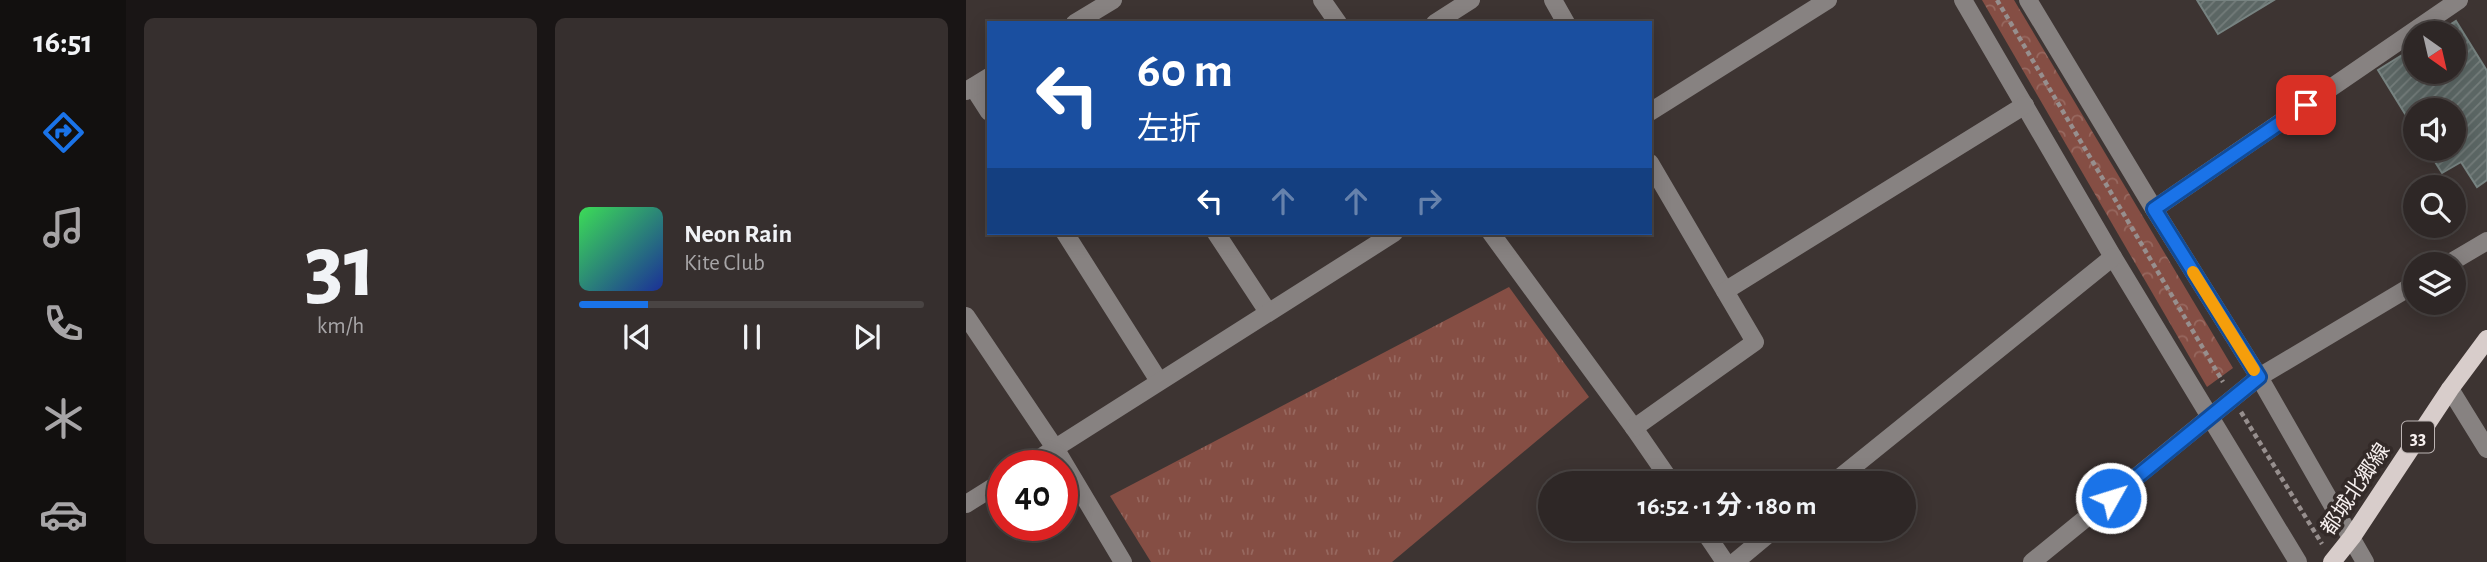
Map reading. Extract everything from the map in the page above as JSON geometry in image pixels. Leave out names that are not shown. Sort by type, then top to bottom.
[{"type":"main road","name":"都城北郷線","points":[[2332,562],[2352,537],[2450,389],[2487,339]]},
{"type":"street","points":[[1080,21],[1113,0]]},
{"type":"street","points":[[1322,0],[1337,21]]},
{"type":"street","points":[[1438,21],[1471,0]]},
{"type":"street","points":[[1553,0],[1565,21]]},
{"type":"street","points":[[1652,111],[1828,0]]},
{"type":"street","points":[[1963,0],[2113,257],[2298,562]]},
{"type":"street","points":[[2028,0],[2259,377],[2365,562]]},
{"type":"street","points":[[2154,209],[2459,0]]},
{"type":"street","points":[[987,78],[970,89],[987,110]]},
{"type":"street","points":[[1725,291],[2025,105]]},
{"type":"street","points":[[1634,428],[1755,342],[1652,166]]},
{"type":"street","points":[[1066,235],[1159,381]]},
{"type":"street","points":[[1217,235],[1268,312]]},
{"type":"street","points":[[1052,450],[1391,235]]},
{"type":"street","points":[[1492,235],[1664,471]]},
{"type":"street","points":[[2466,253],[2487,241]]},
{"type":"street","points":[[1848,471],[2113,257]]},
{"type":"street","points":[[2032,562],[2259,377],[2403,291]]},
{"type":"street","points":[[966,316],[1055,448],[1123,562]]},
{"type":"street","points":[[2450,389],[2487,449]]},
{"type":"street","points":[[966,504],[987,491]]},
{"type":"street","points":[[1711,541],[1725,562]]},
{"type":"street","points":[[1735,562],[1760,541]]},
{"type":"path","points":[[1997,0],[2227,388]]},
{"type":"path","points":[[2241,411],[2322,544]]},
{"type":"green space","points":[[1982,0],[2014,0],[2233,368],[2207,387]]},
{"type":"green space","points":[[1509,287],[1589,397],[1392,562],[1151,562],[1110,496]]},
{"type":"building","points":[[2197,0],[2274,0],[2218,34]]},
{"type":"building","points":[[2466,37],[2487,71],[2487,180],[2477,187],[2461,162],[2442,173],[2434,161],[2466,161],[2466,98],[2403,98],[2403,111],[2378,70],[2403,54],[2403,84],[2466,84]]},
{"type":"slow traffic","points":[[2193,272],[2254,370]]},
{"type":"route","points":[[2111,498],[2259,377],[2154,209],[2306,105]]}]
